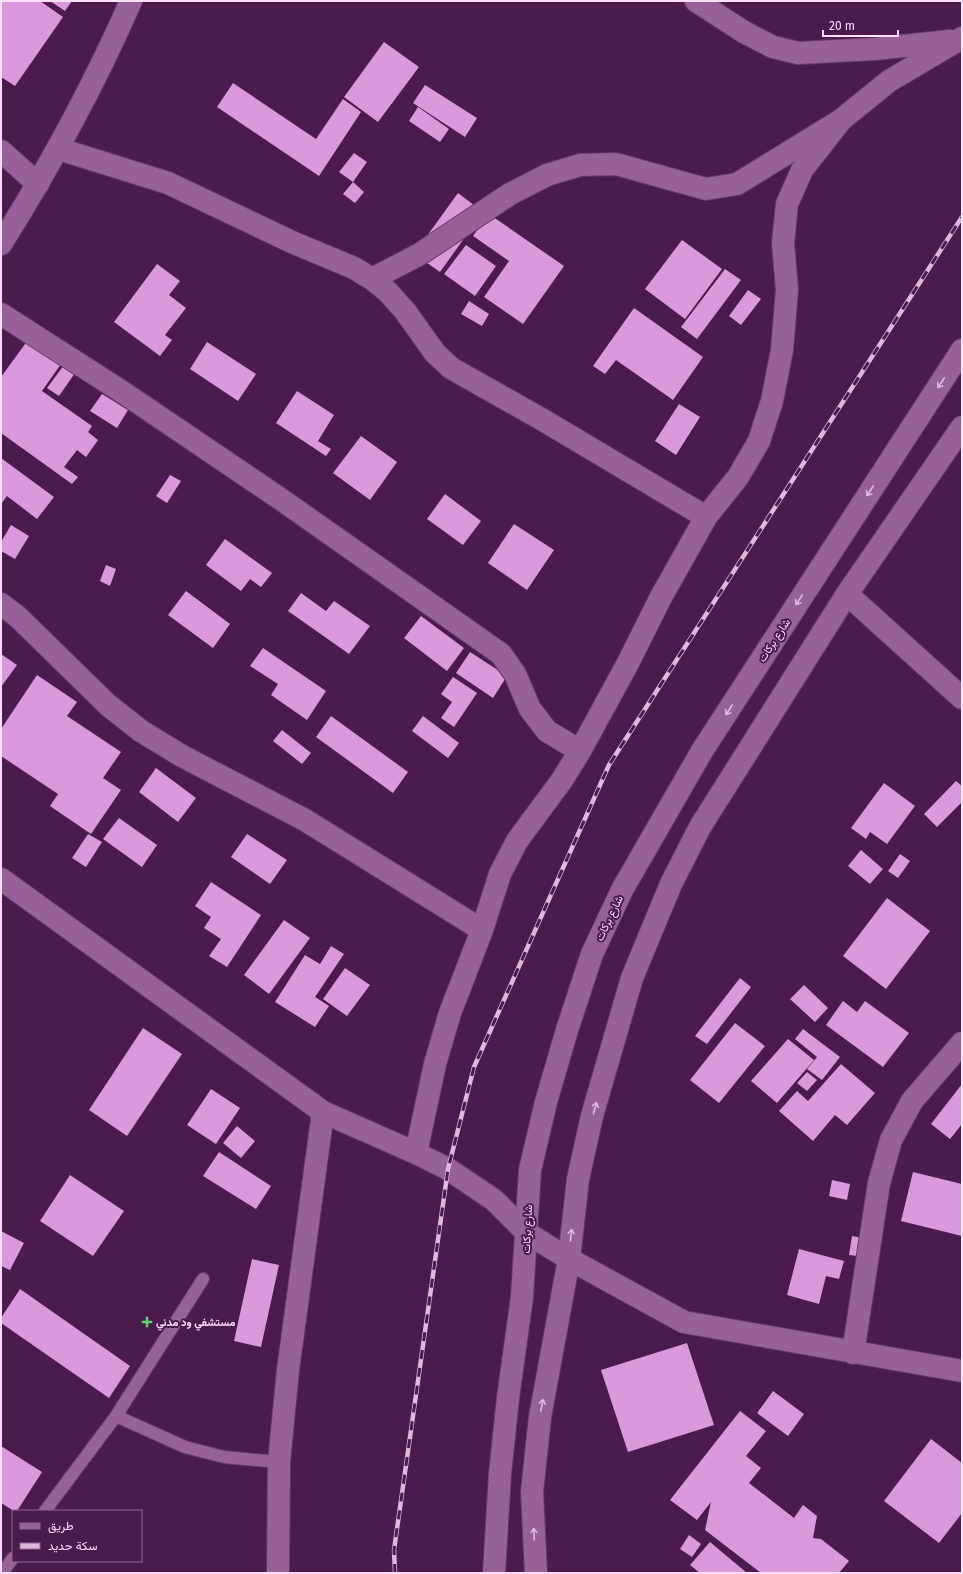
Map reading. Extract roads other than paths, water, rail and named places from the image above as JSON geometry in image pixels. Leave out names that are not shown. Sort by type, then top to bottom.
[{"type":"street","points":[[1,244],[59,149],[106,57],[131,1]]},
{"type":"street","points":[[696,1],[744,32],[773,48],[798,53],[875,49],[959,39]]},
{"type":"street","points":[[372,279],[420,254],[510,194],[547,175],[580,165],[616,164],[706,189],[737,184],[841,120],[889,81],[959,39]]},
{"type":"street","points":[[416,1153],[435,1064],[450,1013],[482,930],[500,874],[508,857],[517,841],[562,780],[628,663],[661,596],[706,517],[738,477],[759,441],[772,401],[782,350],[787,290],[783,243],[787,204],[802,170],[841,120]]},
{"type":"street","points":[[59,149],[168,183],[294,243],[354,268],[372,279],[387,291],[405,311],[435,353],[451,368],[543,420],[706,517]]},
{"type":"street","points":[[1,151],[38,184]]},
{"type":"street","points":[[1,314],[121,391],[276,496],[501,654],[515,674],[530,709],[548,731],[580,750]]},
{"type":"street","name":"شارع بركات","points":[[494,1573],[500,1474],[508,1398],[522,1297],[530,1170],[546,1102],[567,1030],[592,954],[622,890],[702,751],[962,350]]},
{"type":"street","points":[[536,1573],[533,1484],[540,1417],[569,1259],[578,1179],[592,1116],[632,978],[671,884],[700,827],[847,594],[962,427]]},
{"type":"street","points":[[847,594],[962,698]]},
{"type":"street","points":[[1,604],[18,617],[108,705],[141,731],[182,756],[305,820],[482,930]]},
{"type":"street","points":[[1,879],[323,1112],[416,1153],[448,1169],[494,1200],[527,1233],[569,1259],[684,1322],[962,1371]]},
{"type":"street","points":[[853,1353],[879,1183],[891,1140],[912,1101],[962,1043]]},
{"type":"street","points":[[278,1573],[279,1462],[288,1370],[323,1112]]},
{"type":"lane","points":[[46,1510],[116,1416],[203,1279]]},
{"type":"lane","points":[[116,1416],[185,1447],[224,1457],[279,1462]]},
{"type":"lane","points":[[2,1573],[12,1559]]},
{"type":"railway","points":[[395,1573],[394,1550],[448,1169],[474,1067],[609,765],[962,217]]},
{"type":"place","name":"مستشفي ود مدني","points":[[147,1322]]}]
